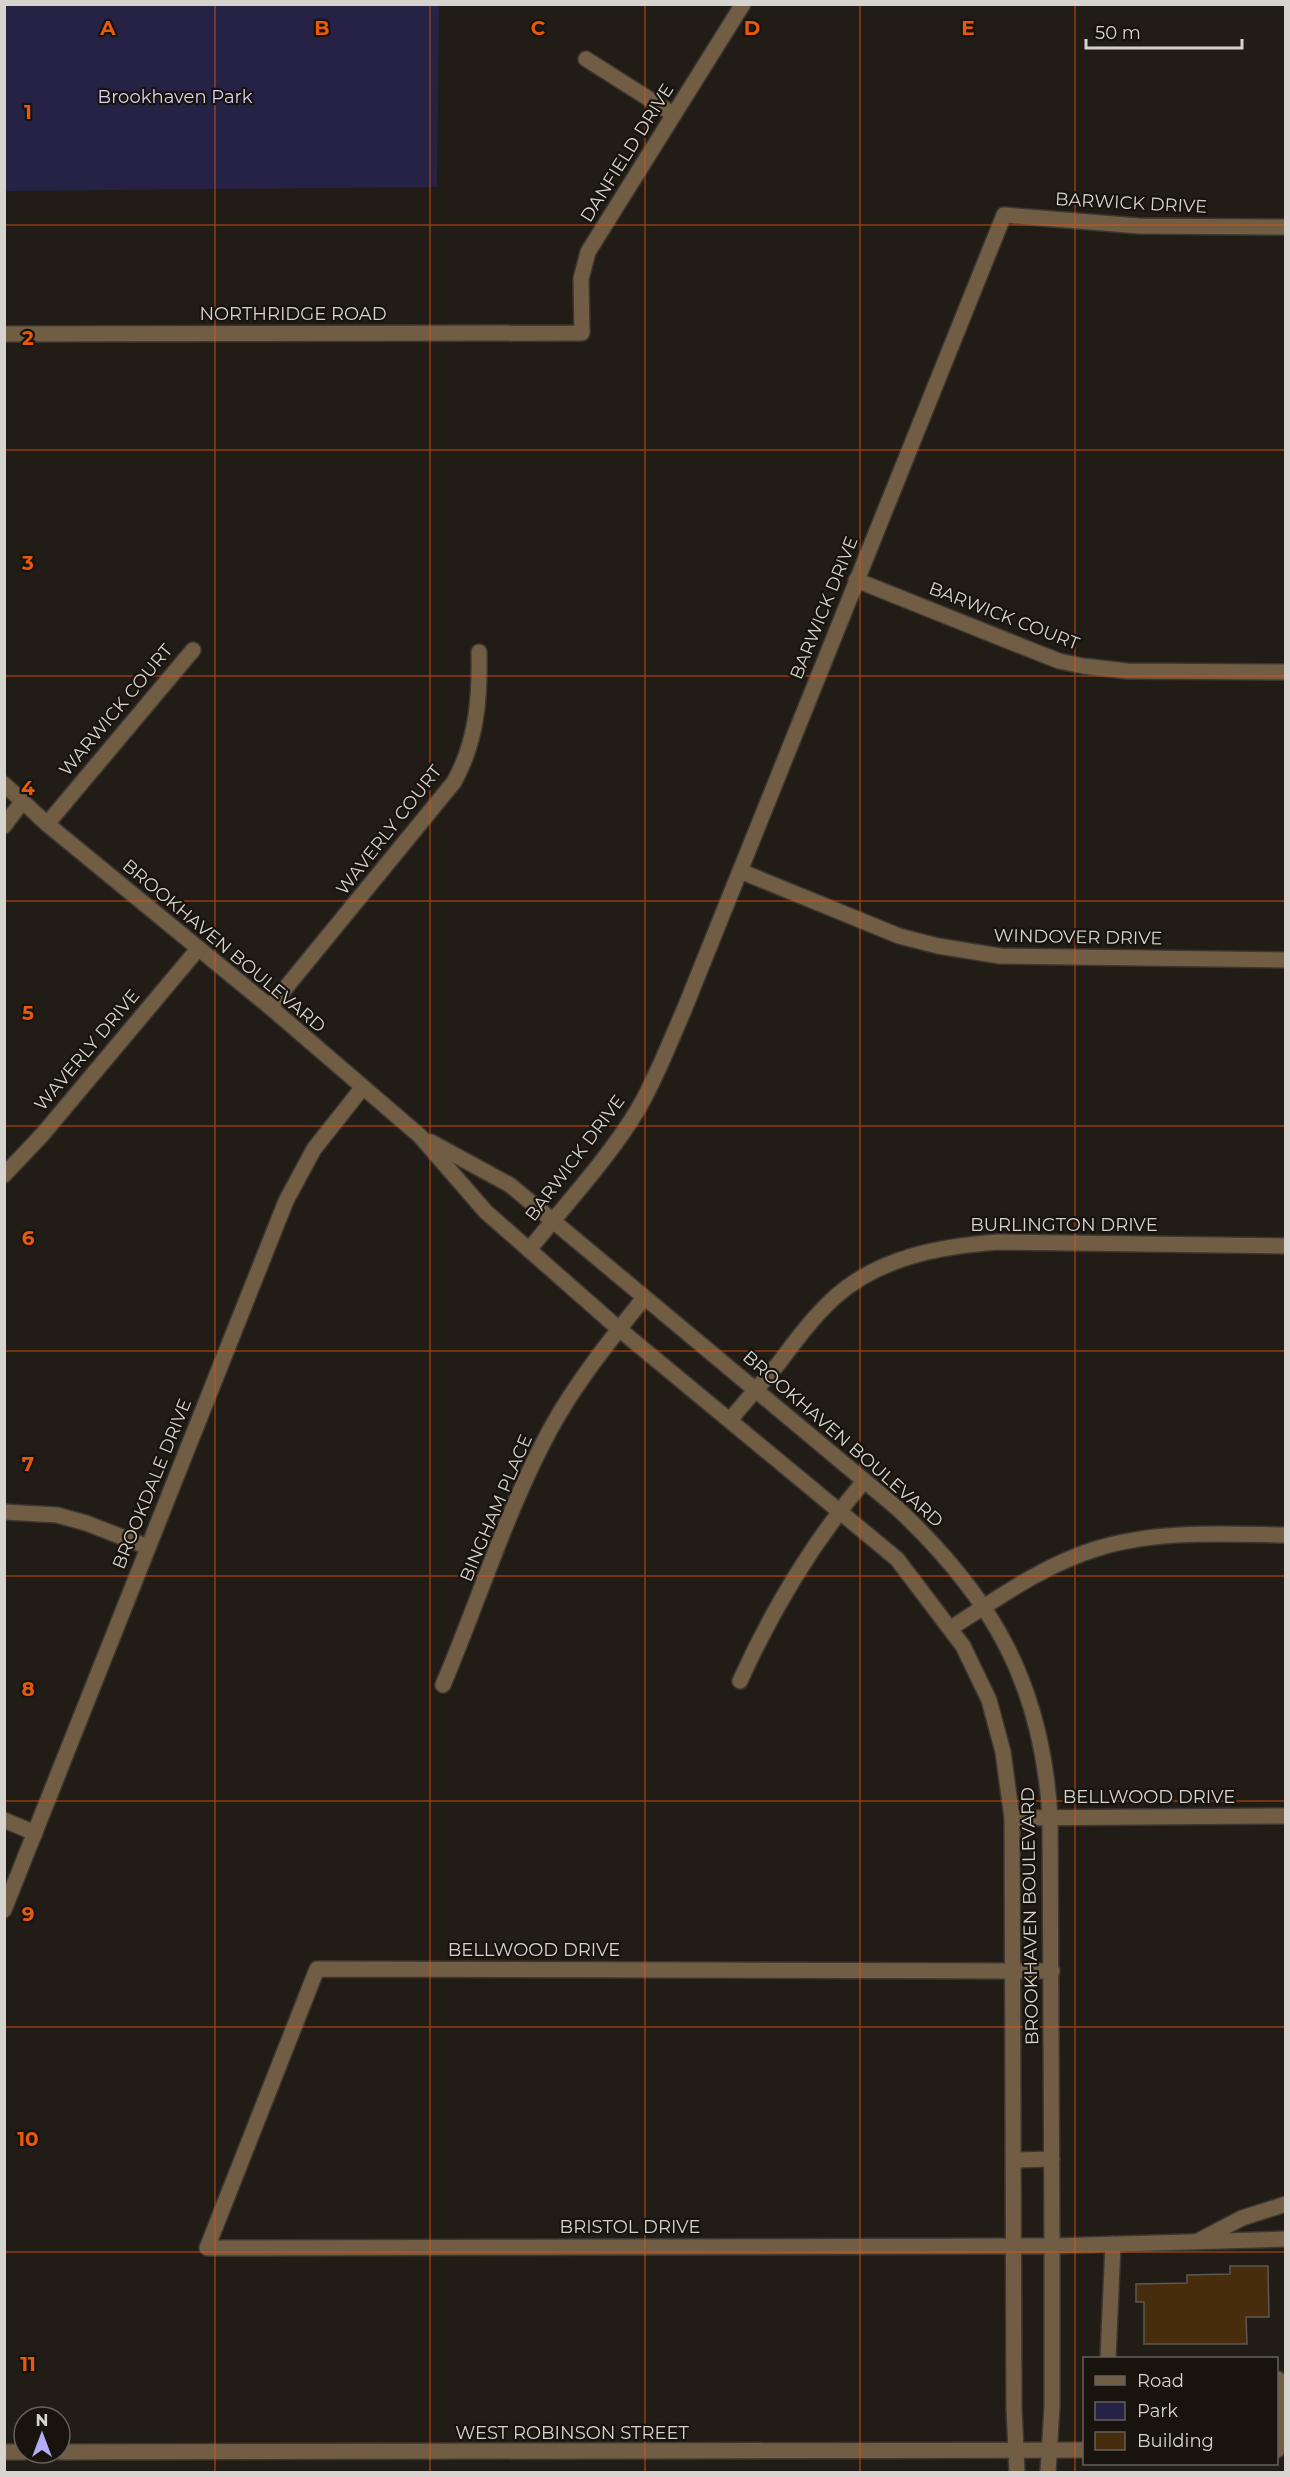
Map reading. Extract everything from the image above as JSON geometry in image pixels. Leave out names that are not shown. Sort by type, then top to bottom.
[{"type":"street","name":"DANFIELD DRIVE","points":[[582,333],[581,279],[588,252],[743,4]]},
{"type":"street","points":[[586,59],[673,114]]},
{"type":"street","name":"BARWICK DRIVE","points":[[529,1250],[624,1130],[649,1089],[684,1010],[1004,215],[1129,226],[1286,227]]},
{"type":"street","name":"NORTHRIDGE ROAD","points":[[4,334],[582,333]]},
{"type":"street","name":"BARWICK COURT","points":[[856,580],[1059,661],[1127,671],[1286,672]]},
{"type":"street","name":"WARWICK COURT","points":[[47,824],[193,650]]},
{"type":"street","name":"WAVERLY COURT","points":[[270,1008],[454,782],[470,748],[480,694],[479,652]]},
{"type":"street","name":"BROOKHAVEN BOULEVARD","points":[[4,784],[47,824],[270,1008],[420,1136],[486,1212],[619,1329],[731,1419],[897,1559],[963,1646],[989,1700],[1003,1752],[1012,1818],[1013,2246],[1017,2472]]},
{"type":"street","points":[[4,826],[22,802]]},
{"type":"street","name":"WINDOVER DRIVE","points":[[740,871],[899,936],[983,954],[1033,957],[1286,960]]},
{"type":"street","name":"WAVERLY DRIVE","points":[[4,1175],[42,1135],[198,949]]},
{"type":"street","name":"BROOKDALE DRIVE","points":[[4,1910],[286,1201],[314,1149],[363,1088]]},
{"type":"street","name":"BROOKHAVEN BOULEVARD","points":[[420,1136],[510,1185],[756,1389],[927,1536],[950,1560],[984,1607],[1020,1672],[1030,1701],[1044,1760],[1050,1817],[1052,2246],[1048,2472]]},
{"type":"street","name":"BURLINGTON DRIVE","points":[[731,1419],[836,1296],[859,1280],[904,1258],[953,1246],[999,1242],[1286,1246]]},
{"type":"street","name":"BINGHAM PLACE","points":[[443,1685],[529,1472],[574,1390],[644,1298]]},
{"type":"street","points":[[740,1681],[760,1635],[793,1576],[839,1511],[864,1481]]},
{"type":"street","points":[[4,1512],[57,1515],[86,1523],[148,1547]]},
{"type":"street","points":[[951,1628],[1056,1565],[1099,1548],[1123,1542],[1209,1534],[1286,1535]]},
{"type":"street","name":"BELLWOOD DRIVE","points":[[1012,1818],[1286,1816]]},
{"type":"street","points":[[4,1820],[35,1833]]},
{"type":"street","name":"BELLWOOD DRIVE","points":[[207,2248],[317,1969],[1052,1971]]},
{"type":"street","points":[[1014,2160],[1052,2160]]},
{"type":"street","points":[[1198,2241],[1242,2218],[1286,2204]]},
{"type":"street","name":"BRISTOL DRIVE","points":[[207,2248],[1052,2246],[1286,2239]]},
{"type":"street","points":[[1108,2357],[1113,2244]]},
{"type":"street","points":[[1278,2426],[1280,2378]]},
{"type":"street","name":"WEST ROBINSON STREET","points":[[72,2452],[1083,2450]]},
{"type":"green space","name":"Brookhaven Park","points":[[4,5],[439,5],[437,187],[5,191]]},
{"type":"building","points":[[1230,2266],[1268,2266],[1269,2317],[1246,2317],[1247,2344],[1144,2344],[1144,2302],[1136,2302],[1136,2284],[1187,2283],[1187,2275],[1230,2274]]}]
